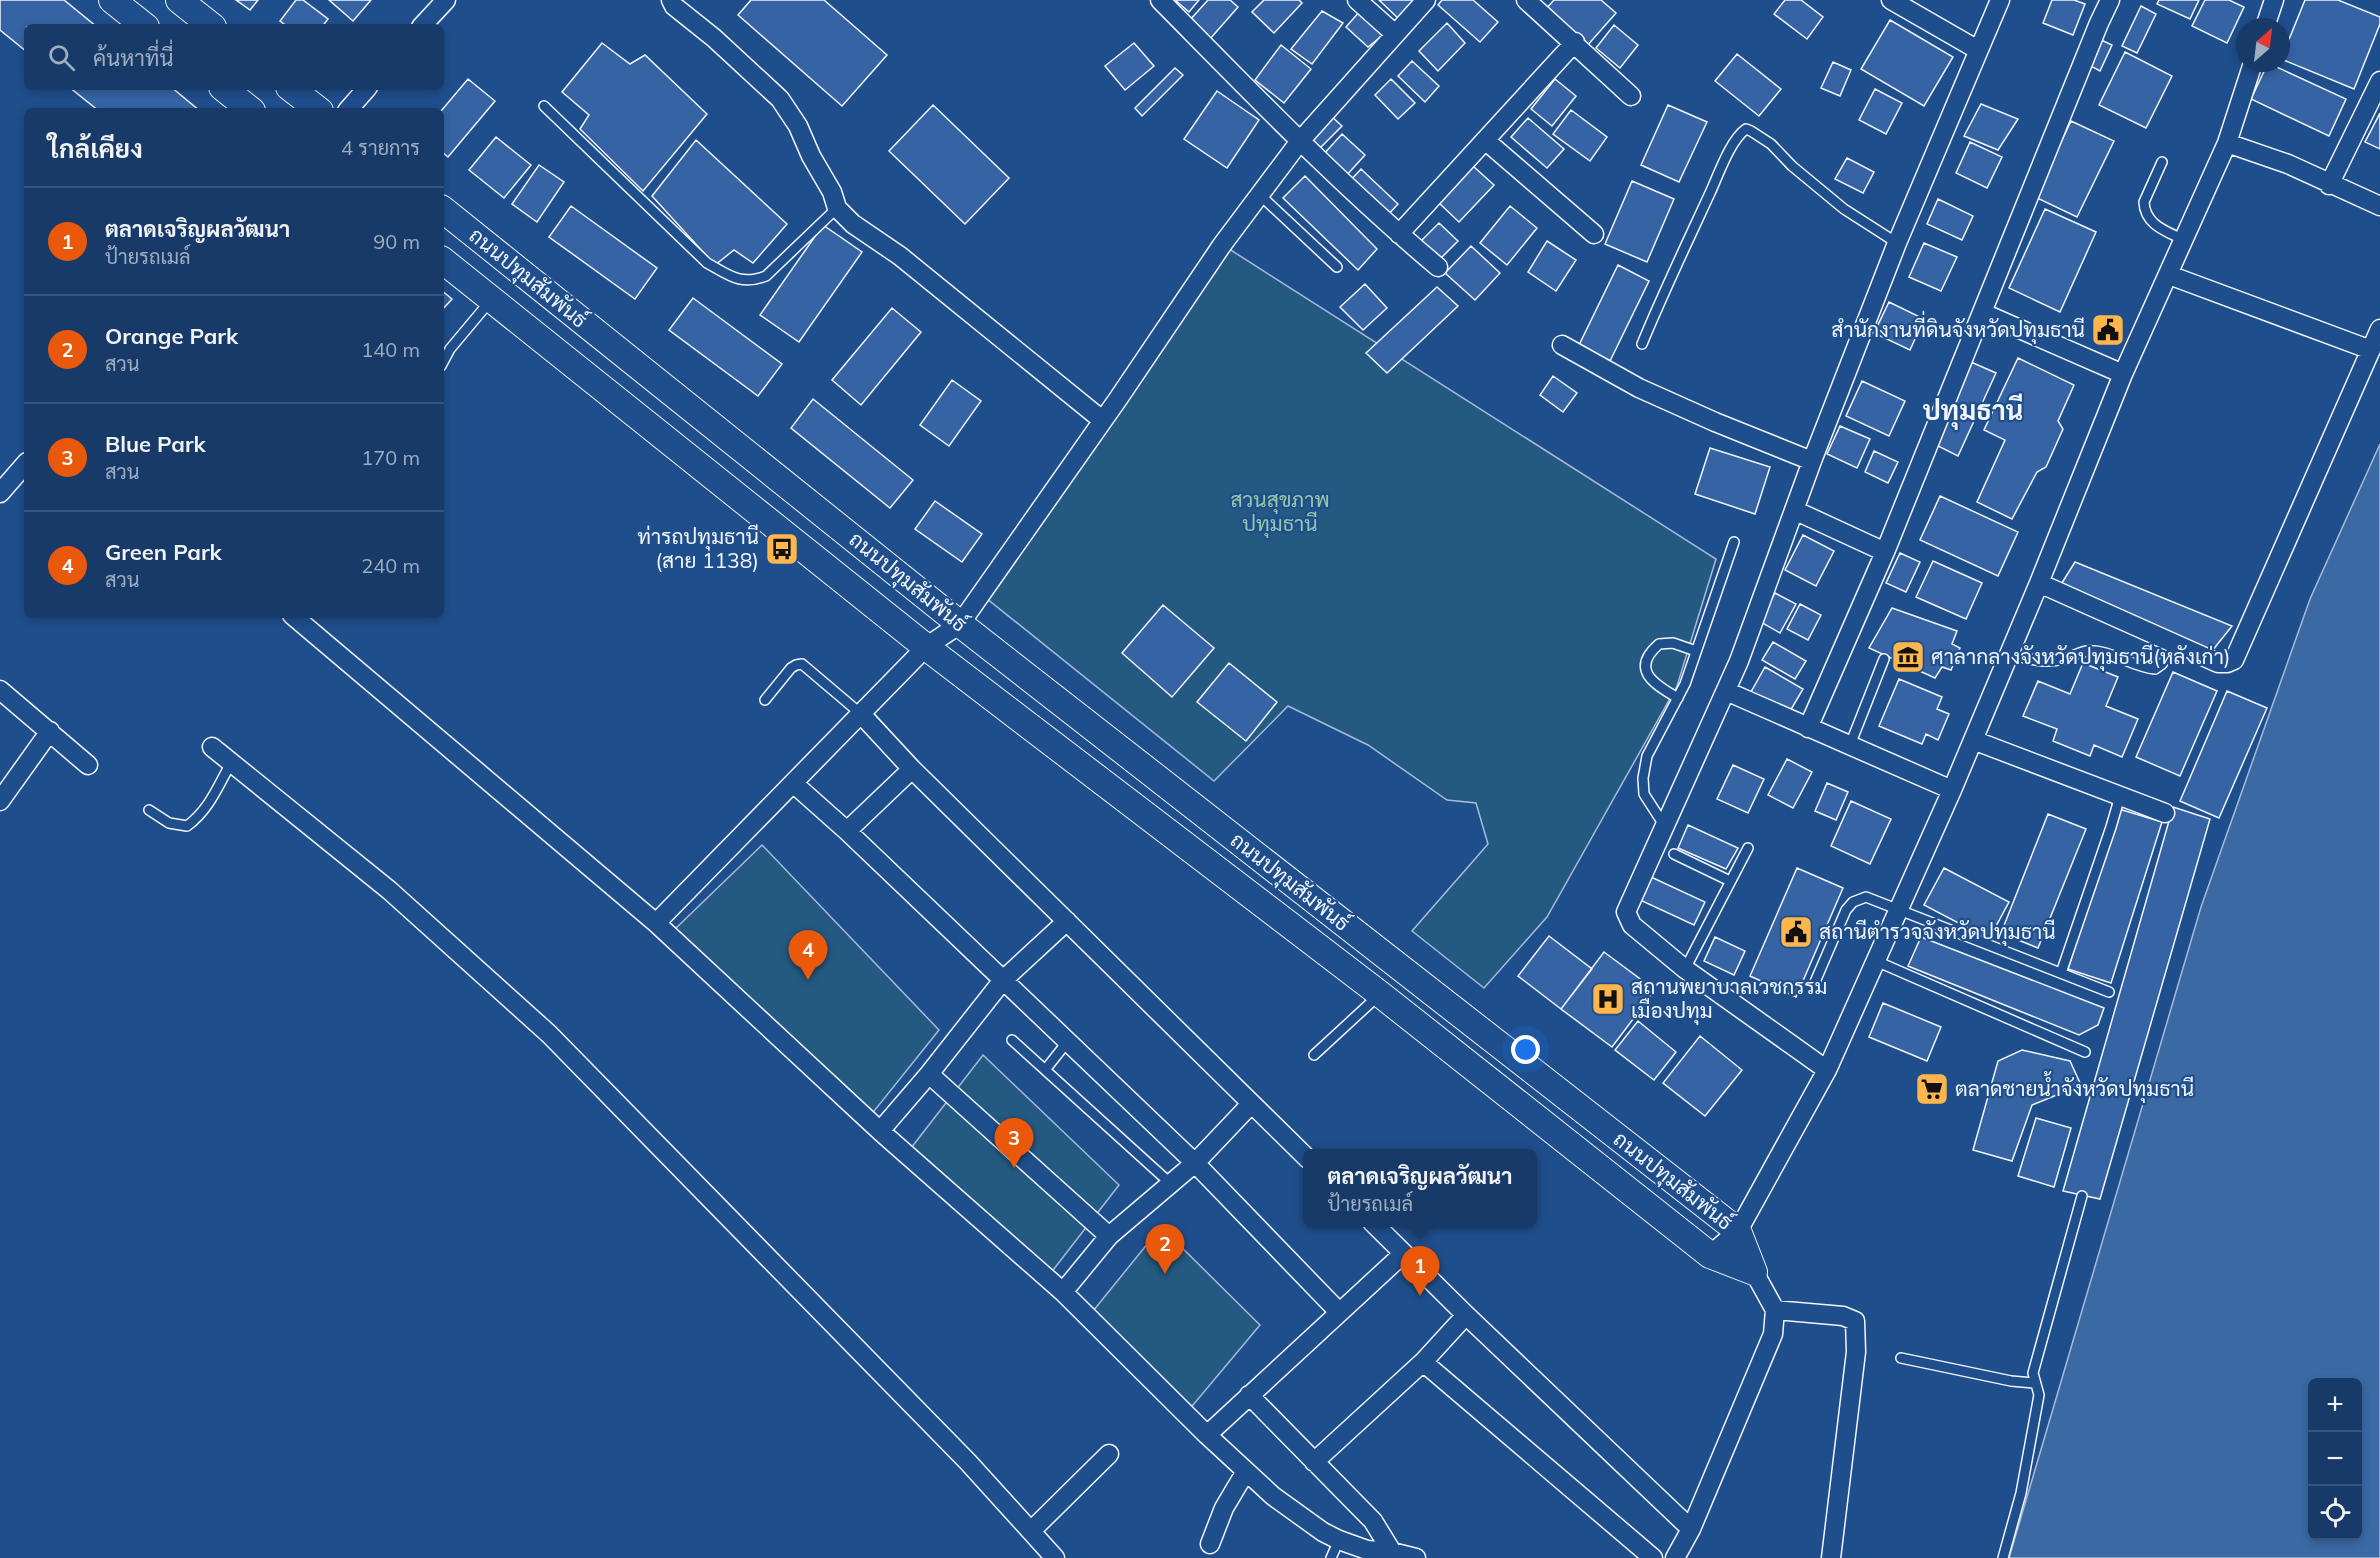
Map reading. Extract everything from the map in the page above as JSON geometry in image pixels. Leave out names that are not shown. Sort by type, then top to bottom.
[{"type":"street","points":[[112,0],[142,24]]},
{"type":"street","points":[[178,0],[209,24]]},
{"type":"street","points":[[424,24],[446,0]]},
{"type":"street","points":[[671,0],[674,6],[714,38],[780,99],[798,126],[811,156],[832,192],[837,208],[854,224],[900,256],[1102,420]]},
{"type":"street","points":[[1160,0],[1300,141],[1399,234],[1438,267]]},
{"type":"street","points":[[1357,0],[1395,34]]},
{"type":"street","points":[[656,923],[926,647],[960,624],[1222,245],[1300,141],[1426,0]]},
{"type":"street","points":[[1526,0],[1632,96]]},
{"type":"street","points":[[1891,0],[1978,51]]},
{"type":"street","points":[[1827,1070],[1686,969],[1632,925],[1627,917],[1628,906],[1739,662],[1812,462],[1897,243],[2000,0]]},
{"type":"street","points":[[1808,728],[1885,552],[2110,0]]},
{"type":"street","points":[[2268,18],[2274,0]]},
{"type":"street","points":[[1399,234],[1575,42]]},
{"type":"street","points":[[1710,1254],[1738,1231],[1827,1070],[1952,790],[2123,374],[2227,143],[2250,72]]},
{"type":"street","points":[[2329,184],[2380,81]]},
{"type":"street","points":[[226,90],[248,108]]},
{"type":"street","points":[[293,90],[316,108]]},
{"type":"street","points":[[350,108],[365,90]]},
{"type":"street","points":[[1485,140],[1594,234]]},
{"type":"street","points":[[2227,143],[2288,165],[2380,206]]},
{"type":"street","name":"ถนนปทุมสัมพันธ์","points":[[444,210],[960,624],[1738,1231],[1754,1272]]},
{"type":"street","name":"ถนนปทุมสัมพันธ์","points":[[444,261],[926,647],[1380,994],[1710,1254],[1754,1272]]},
{"type":"street","points":[[2169,275],[2371,350]]},
{"type":"street","points":[[1983,313],[2123,374]]},
{"type":"street","points":[[2039,583],[2218,663],[2234,660],[2380,329]]},
{"type":"street","points":[[1562,345],[1639,388],[1812,462]]},
{"type":"street","points":[[0,493],[24,465]]},
{"type":"street","points":[[1794,510],[1885,552]]},
{"type":"street","points":[[296,618],[656,923],[880,1131],[1063,1292],[1207,1435],[1273,1496],[1323,1532],[1339,1540],[1367,1550],[1392,1552],[1416,1558]]},
{"type":"street","points":[[0,690],[88,765]]},
{"type":"street","points":[[1726,690],[1952,790]]},
{"type":"street","points":[[861,714],[912,769],[1303,1154]]},
{"type":"street","points":[[0,801],[50,731]]},
{"type":"street","points":[[1973,740],[2165,813]]},
{"type":"street","points":[[212,747],[389,890],[549,1034],[968,1462],[1055,1558]]},
{"type":"street","points":[[847,831],[912,769]]},
{"type":"street","points":[[793,783],[847,831],[1195,1163],[1339,1312]]},
{"type":"street","points":[[880,1131],[1004,980],[1066,921]]},
{"type":"street","points":[[929,1074],[1109,1236]]},
{"type":"street","points":[[1063,1292],[1109,1236],[1195,1163],[1251,1104]]},
{"type":"street","points":[[1377,1227],[1691,1529]]},
{"type":"street","points":[[1207,1435],[1403,1254]]},
{"type":"street","points":[[1675,1558],[1691,1529],[1773,1334],[1775,1310],[1754,1272]]},
{"type":"street","points":[[1775,1310],[1843,1316],[1855,1321],[1857,1352],[1831,1558]]},
{"type":"street","points":[[1314,1462],[1423,1362],[1466,1315]]},
{"type":"street","points":[[1423,1362],[1653,1558]]},
{"type":"street","points":[[1249,1395],[1373,1521],[1392,1552]]},
{"type":"street","points":[[1032,1530],[1109,1454]]},
{"type":"street","points":[[1210,1544],[1224,1508],[1246,1471]]},
{"type":"lane","points":[[544,106],[706,263],[735,278],[752,282],[766,276],[837,208]]},
{"type":"lane","points":[[1642,344],[1669,280],[1726,160],[1740,134],[1746,129],[1771,144],[1792,166],[1844,209],[1897,243]]},
{"type":"lane","points":[[2162,162],[2144,202],[2144,208],[2148,219],[2157,227],[2184,240]]},
{"type":"lane","points":[[1260,195],[1337,267]]},
{"type":"lane","points":[[446,347],[492,298]]},
{"type":"lane","points":[[1664,825],[1644,794],[1643,778],[1647,756],[1678,698],[1734,542]]},
{"type":"lane","points":[[1678,698],[1655,685],[1647,674],[1645,662],[1650,651],[1659,644],[1673,644],[1696,651]]},
{"type":"lane","points":[[2009,654],[2047,663],[2085,651],[2104,653],[2142,668],[2155,669],[2162,664],[2176,644]]},
{"type":"lane","points":[[1850,745],[1884,659]]},
{"type":"lane","points":[[765,700],[791,668],[796,664],[802,664],[861,714]]},
{"type":"lane","points":[[149,810],[169,824],[187,826],[199,817],[208,805],[231,763]]},
{"type":"lane","points":[[2061,973],[2120,796]]},
{"type":"lane","points":[[1686,969],[1748,848]]},
{"type":"lane","points":[[1674,854],[1730,881]]},
{"type":"lane","points":[[1815,982],[1846,910],[1853,902],[1866,897],[2109,992]]},
{"type":"lane","points":[[1876,961],[2085,1052]]},
{"type":"lane","points":[[1314,1055],[1380,994]]},
{"type":"lane","points":[[1011,1040],[1170,1183]]},
{"type":"lane","points":[[1045,1070],[1068,1041]]},
{"type":"lane","points":[[2003,1558],[2021,1493],[2039,1395],[2033,1373],[2082,1196]]},
{"type":"lane","points":[[1901,1358],[2011,1381],[2034,1383]]},
{"type":"lane","points":[[1331,1558],[1339,1540]]},
{"type":"green space","name":"สวนสุขภาพ ปทุมธานี","points":[[1226,247],[1716,559],[1677,686],[1547,917],[1484,988],[1412,931],[1488,844],[1476,803],[1447,800],[1368,745],[1288,706],[1214,781],[986,598]]},
{"type":"green space","points":[[762,845],[939,1030],[867,1120],[675,929]]},
{"type":"green space","points":[[983,1055],[1119,1185],[1050,1274],[908,1152]]},
{"type":"green space","points":[[1161,1227],[1260,1325],[1188,1411],[1085,1321]]},
{"type":"shaded area","points":[[2380,444],[2380,1558],[2009,1558],[2201,907],[2310,599]]},
{"type":"building","points":[[0,0],[64,0],[93,24],[24,24],[24,50],[0,30]]},
{"type":"building","points":[[236,0],[258,0],[250,10]]},
{"type":"building","points":[[296,0],[303,0],[328,19],[324,24],[284,24],[280,21]]},
{"type":"building","points":[[329,0],[371,0],[353,21]]},
{"type":"building","points":[[751,0],[824,0],[887,55],[842,106],[738,15]]},
{"type":"building","points":[[1175,0],[1199,0],[1189,12]]},
{"type":"building","points":[[1208,0],[1230,0],[1238,7],[1210,39],[1189,21]]},
{"type":"building","points":[[1264,0],[1299,0],[1302,3],[1274,33],[1252,12]]},
{"type":"building","points":[[1379,0],[1420,0],[1400,20]]},
{"type":"building","points":[[1442,0],[1473,0],[1498,22],[1480,42],[1438,5]]},
{"type":"building","points":[[1554,0],[1601,0],[1616,13],[1586,47],[1544,11]]},
{"type":"building","points":[[1785,0],[1801,0],[1823,17],[1807,39],[1774,14]]},
{"type":"building","points":[[2052,0],[2074,0],[2085,4],[2073,35],[2043,23]]},
{"type":"building","points":[[2159,0],[2199,0],[2190,19],[2157,4]]},
{"type":"building","points":[[2205,0],[2229,0],[2244,7],[2239,18],[2236,18],[2236,24],[2227,43],[2192,26]]},
{"type":"building","points":[[2305,0],[2338,0],[2380,17],[2380,24],[2354,89],[2290,63],[2290,37]]},
{"type":"building","points":[[2141,6],[2156,14],[2137,53],[2122,46]]},
{"type":"building","points":[[1322,11],[1343,23],[1312,64],[1291,49]]},
{"type":"building","points":[[1360,11],[1383,35],[1368,47],[1346,27]]},
{"type":"building","points":[[1890,20],[1953,57],[1924,106],[1861,69]]},
{"type":"building","points":[[1447,23],[1465,43],[1438,71],[1419,51]]},
{"type":"building","points":[[1614,25],[1638,45],[1620,68],[1596,48]]},
{"type":"building","points":[[2097,38],[2112,45],[2100,71],[2085,63]]},
{"type":"building","points":[[602,43],[630,64],[645,55],[707,114],[643,191],[580,129],[589,115],[562,92]]},
{"type":"building","points":[[1134,43],[1154,66],[1125,90],[1105,66]]},
{"type":"building","points":[[1281,45],[1311,69],[1284,103],[1255,80]]},
{"type":"building","points":[[2125,52],[2172,76],[2146,128],[2099,105]]},
{"type":"building","points":[[1737,54],[1781,89],[1759,116],[1715,81]]},
{"type":"building","points":[[1412,61],[1439,86],[1425,102],[1398,76]]},
{"type":"building","points":[[1833,62],[1851,70],[1840,96],[1821,88]]},
{"type":"building","points":[[1175,68],[1183,75],[1142,116],[1135,108]]},
{"type":"building","points":[[2264,72],[2288,72],[2346,99],[2329,136],[2251,99]]},
{"type":"building","points":[[468,79],[495,101],[448,157],[444,154],[444,108]]},
{"type":"building","points":[[1391,79],[1415,103],[1398,119],[1375,95]]},
{"type":"building","points":[[1555,79],[1576,96],[1552,126],[1531,109]]},
{"type":"building","points":[[1875,89],[1902,103],[1886,134],[1859,120]]},
{"type":"building","points":[[73,90],[175,90],[196,108],[95,108]]},
{"type":"building","points":[[1217,91],[1259,120],[1227,168],[1184,139]]},
{"type":"building","points":[[1981,104],[2018,119],[1998,150],[1964,136]]},
{"type":"building","points":[[933,105],[1009,178],[965,224],[889,151]]},
{"type":"building","points":[[1668,105],[1707,122],[1679,182],[1641,165]]},
{"type":"building","points":[[1571,110],[1607,137],[1590,161],[1553,134]]},
{"type":"building","points":[[2380,113],[2380,149],[2365,142]]},
{"type":"building","points":[[1330,115],[1342,126],[1316,152],[1304,141]]},
{"type":"building","points":[[1528,118],[1564,149],[1547,168],[1511,137]]},
{"type":"building","points":[[2071,121],[2114,141],[2077,217],[2035,197]]},
{"type":"building","points":[[1342,134],[1365,155],[1345,177],[1322,156]]},
{"type":"building","points":[[496,137],[531,165],[504,198],[469,170]]},
{"type":"building","points":[[696,140],[787,224],[753,263],[734,250],[715,265],[652,196]]},
{"type":"building","points":[[1970,142],[2002,157],[1987,188],[1956,173]]},
{"type":"building","points":[[1847,158],[1874,172],[1863,193],[1835,179]]},
{"type":"building","points":[[539,165],[564,182],[537,222],[512,204]]},
{"type":"building","points":[[1473,166],[1494,185],[1459,222],[1438,202]]},
{"type":"building","points":[[1361,169],[1398,204],[1385,218],[1348,183]]},
{"type":"building","points":[[1305,176],[1377,249],[1358,270],[1283,198]]},
{"type":"building","points":[[1632,181],[1674,199],[1647,262],[1605,244]]},
{"type":"building","points":[[1938,199],[1973,216],[1962,240],[1927,224]]},
{"type":"building","points":[[571,206],[657,268],[635,299],[549,237]]},
{"type":"building","points":[[1510,206],[1537,228],[1507,265],[1480,243]]},
{"type":"building","points":[[2045,209],[2096,232],[2060,312],[2009,288]]},
{"type":"building","points":[[1439,223],[1458,241],[1438,261],[1419,243]]},
{"type":"building","points":[[823,225],[862,252],[799,342],[760,315]]},
{"type":"building","points":[[1547,241],[1576,260],[1556,291],[1528,272]]},
{"type":"building","points":[[1924,243],[1957,257],[1941,291],[1909,277]]},
{"type":"building","points":[[1471,246],[1500,273],[1475,300],[1445,273]]},
{"type":"building","points":[[1618,265],[1649,281],[1610,361],[1579,345]]},
{"type":"building","points":[[1365,284],[1387,308],[1363,330],[1340,307]]},
{"type":"building","points":[[1437,287],[1458,306],[1387,373],[1366,353]]},
{"type":"building","points":[[444,292],[452,299],[444,308]]},
{"type":"building","points":[[693,298],[782,364],[758,396],[669,330]]},
{"type":"building","points":[[1889,302],[1924,319],[1910,350],[1874,333]]},
{"type":"building","points":[[892,308],[921,332],[861,405],[832,380]]},
{"type":"building","points":[[2018,358],[2074,385],[2058,421],[2063,429],[2046,467],[2037,472],[2012,519],[1977,502],[2005,440],[1984,430]]},
{"type":"building","points":[[1971,362],[1996,373],[1958,456],[1934,444]]},
{"type":"building","points":[[1553,376],[1577,393],[1563,412],[1540,395]]},
{"type":"building","points":[[952,380],[981,401],[949,446],[920,425]]},
{"type":"building","points":[[1862,381],[1905,401],[1889,436],[1846,416]]},
{"type":"building","points":[[813,399],[913,480],[890,508],[791,428]]},
{"type":"building","points":[[1840,426],[1870,439],[1857,468],[1827,454]]},
{"type":"building","points":[[1710,448],[1770,467],[1755,514],[1695,494]]},
{"type":"building","points":[[1874,451],[1898,462],[1888,483],[1865,472]]},
{"type":"building","points":[[1940,496],[2018,532],[1998,576],[1920,540]]},
{"type":"building","points":[[935,501],[982,534],[962,562],[915,529]]},
{"type":"building","points":[[1803,535],[1834,551],[1816,586],[1785,570]]},
{"type":"building","points":[[1900,553],[1920,562],[1906,592],[1886,583]]},
{"type":"building","points":[[1933,561],[1982,583],[1966,619],[1916,597]]},
{"type":"building","points":[[2075,562],[2232,626],[2212,651],[2060,586]]},
{"type":"building","points":[[1775,593],[1796,604],[1780,633],[1759,621]]},
{"type":"building","points":[[1800,604],[1821,615],[1808,640],[1787,629]]},
{"type":"building","points":[[1163,605],[1214,648],[1172,697],[1122,653]]},
{"type":"building","points":[[1892,608],[1957,631],[1952,644],[1960,648],[1951,670],[1942,667],[1935,678],[1869,648]]},
{"type":"building","points":[[1773,642],[1806,661],[1795,679],[1762,660]]},
{"type":"building","points":[[1229,663],[1277,702],[1246,741],[1197,702]]},
{"type":"building","points":[[2083,663],[2118,677],[2106,706],[2138,719],[2122,757],[2094,745],[2090,756],[2053,741],[2057,729],[2023,716],[2038,681],[2070,694]]},
{"type":"building","points":[[1765,667],[1803,689],[1789,713],[1751,692]]},
{"type":"building","points":[[2173,672],[2217,691],[2180,776],[2136,757]]},
{"type":"building","points":[[1899,679],[1942,697],[1937,709],[1949,714],[1938,740],[1926,734],[1922,744],[1879,726]]},
{"type":"building","points":[[2227,691],[2267,708],[2219,818],[2180,801]]},
{"type":"building","points":[[1787,759],[1812,772],[1793,808],[1768,795]]},
{"type":"building","points":[[1733,765],[1764,779],[1748,813],[1717,799]]},
{"type":"building","points":[[1827,783],[1848,792],[1836,820],[1815,811]]},
{"type":"building","points":[[1851,801],[1891,819],[1870,864],[1831,846]]},
{"type":"building","points":[[2173,807],[2210,819],[2100,1199],[2063,1191]]},
{"type":"building","points":[[2119,809],[2162,822],[2111,983],[2068,969]]},
{"type":"building","points":[[2048,814],[2086,829],[2038,948],[2001,933]]},
{"type":"building","points":[[1688,825],[1738,848],[1726,869],[1678,848]]},
{"type":"building","name":"สถานีตำรวจจังหวัดปทุมธานี","points":[[1797,868],[1843,888],[1796,997],[1750,976]]},
{"type":"building","points":[[1944,868],[2009,902],[1989,939],[1924,905]]},
{"type":"building","points":[[1651,877],[1705,902],[1694,925],[1640,900]]},
{"type":"building","points":[[1549,936],[1592,969],[1561,1009],[1518,976]]},
{"type":"building","points":[[1715,937],[1745,951],[1734,975],[1704,961]]},
{"type":"building","points":[[1921,937],[2104,1008],[2098,1025],[2079,1035],[1908,966]]},
{"type":"building","name":"สถานพยาบาลเวชกรรม เมืองปทุม","points":[[1604,952],[1655,990],[1612,1047],[1561,1009]]},
{"type":"building","points":[[1883,1003],[1941,1027],[1927,1061],[1869,1037]]},
{"type":"building","points":[[1638,1021],[1676,1052],[1654,1080],[1615,1050]]},
{"type":"building","points":[[1700,1036],[1742,1070],[1705,1116],[1663,1083]]},
{"type":"building","points":[[2022,1050],[2070,1061],[2081,1085],[2032,1105],[2012,1161],[1973,1150],[1998,1061]]},
{"type":"building","points":[[2036,1118],[2071,1128],[2054,1187],[2018,1176]]},
{"type":"place","name":"สำนักงานที่ดินจังหวัดปทุมธานี","points":[[2108,330]]},
{"type":"place","name":"ท่ารถปทุมธานี (สาย 1138)","points":[[782,549]]},
{"type":"place","name":"ศาลากลางจังหวัดปทุมธานี(หลังเก่า)","points":[[1908,657]]},
{"type":"place","name":"สถานีตำรวจจังหวัดปทุมธานี","points":[[1796,932]]},
{"type":"place","name":"Green Park","points":[[808,980]]},
{"type":"place","name":"สถานพยาบาลเวชกรรม เมืองปทุม","points":[[1608,999]]},
{"type":"place","name":"ตลาดชายน้ำจังหวัดปทุมธานี","points":[[1932,1089]]},
{"type":"place","name":"Blue Park","points":[[1014,1168]]},
{"type":"place","name":"Orange Park","points":[[1165,1274]]},
{"type":"place","name":"ตลาดเจริญผลวัฒนา","points":[[1420,1296]]},
{"type":"district","name":"ปทุมธานี","points":[[1973,411]]}]
